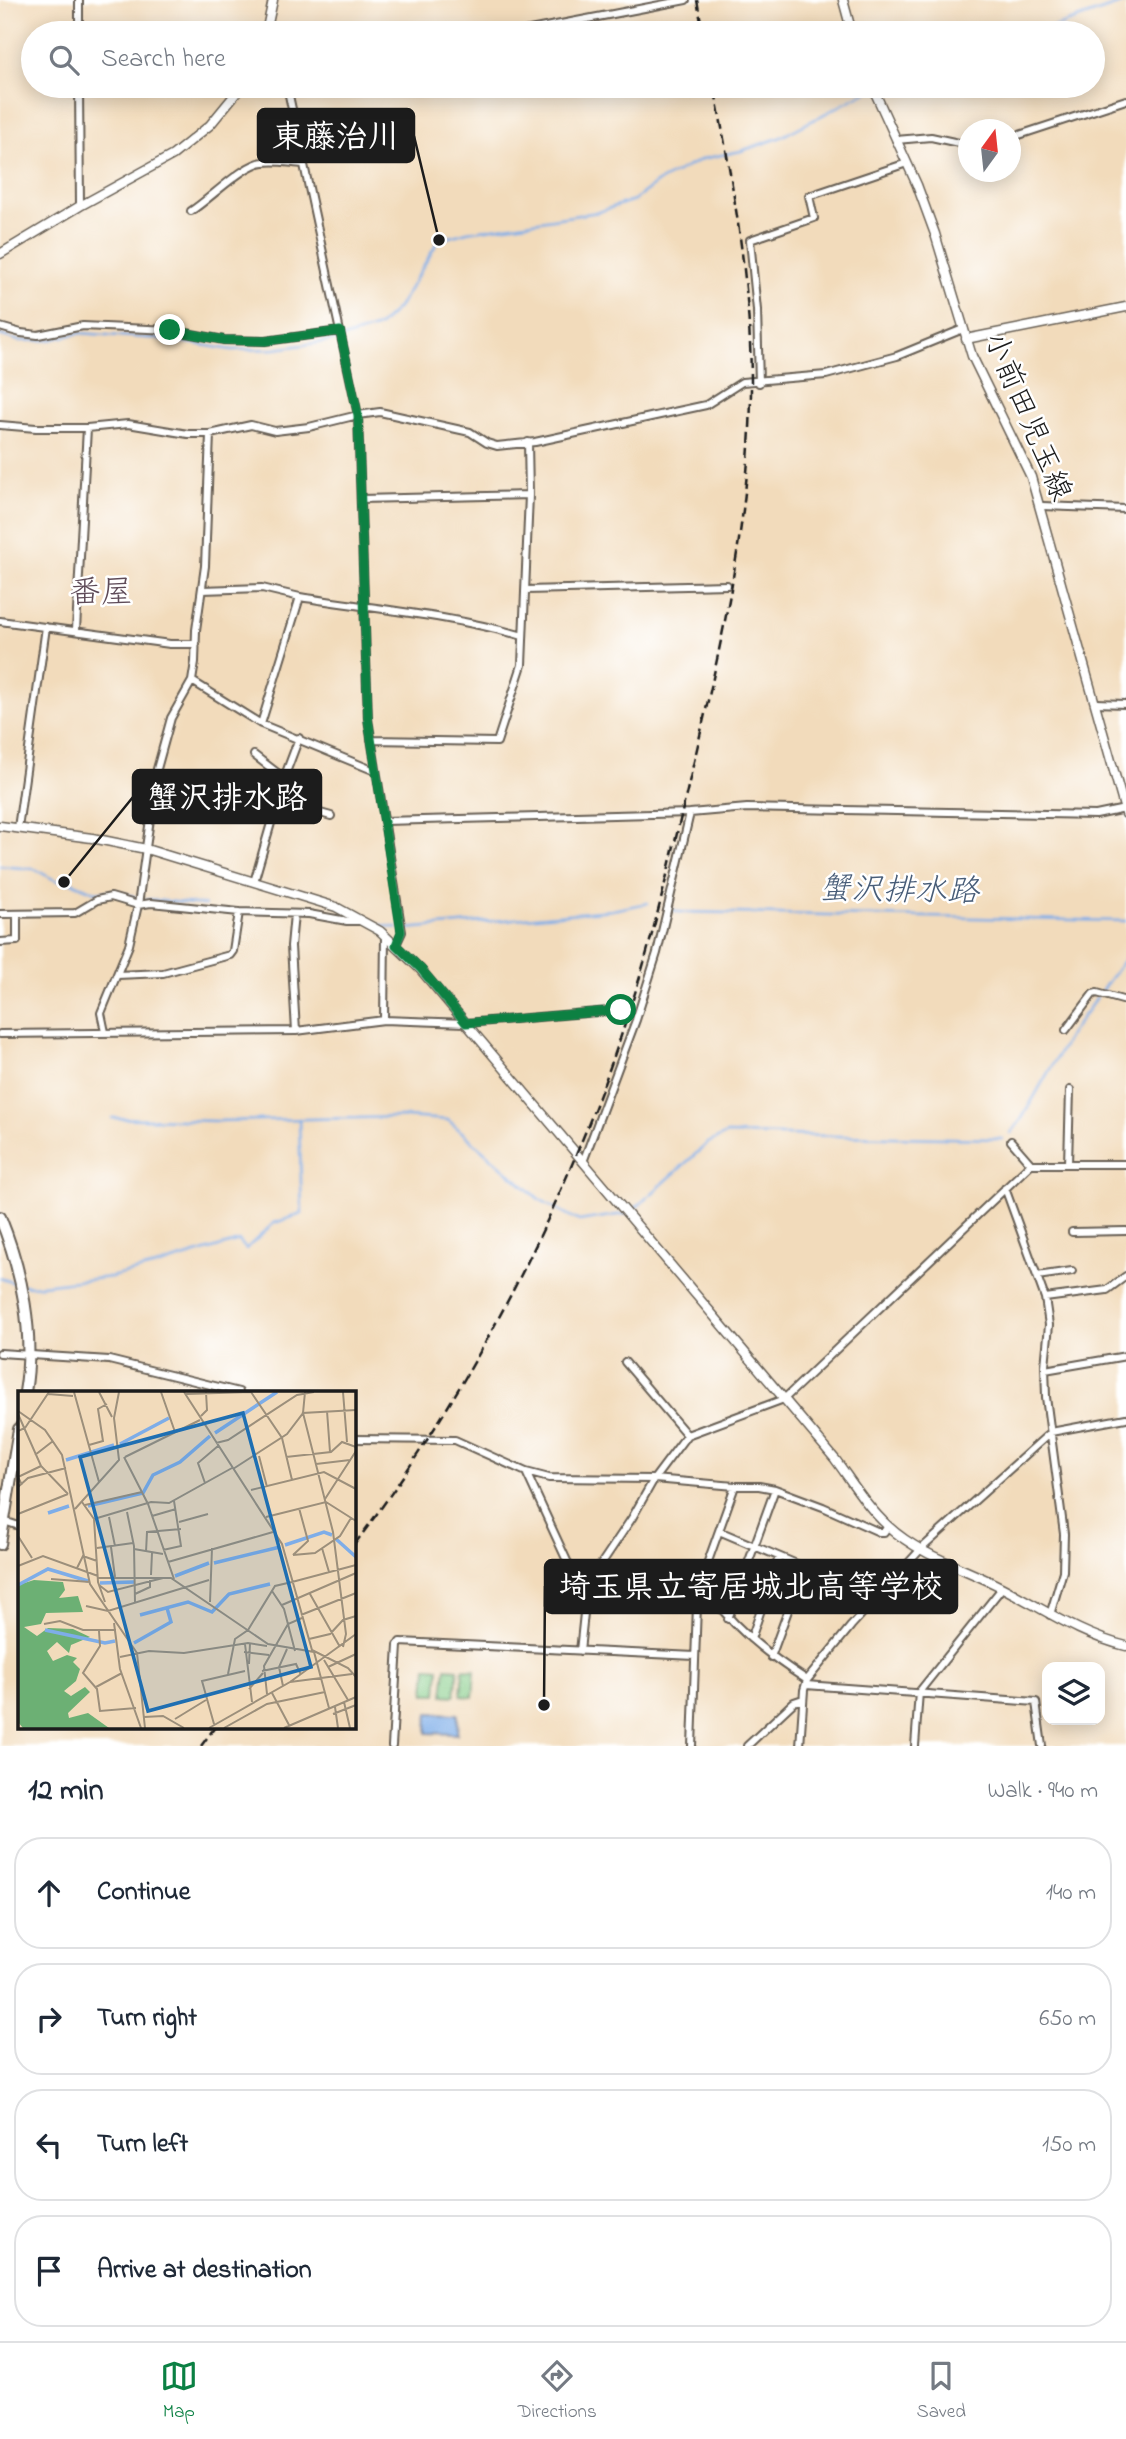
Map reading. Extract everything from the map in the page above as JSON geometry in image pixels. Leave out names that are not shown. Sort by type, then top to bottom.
[{"type":"highway","points":[[0,1217],[22,1284],[28,1353],[25,1391]]},
{"type":"highway","points":[[0,1544],[18,1435]]},
{"type":"street","points":[[79,0],[79,21]]},
{"type":"street","points":[[269,21],[273,0]]},
{"type":"street","points":[[570,21],[653,3],[686,0]]},
{"type":"street","points":[[843,0],[849,21]]},
{"type":"street","points":[[79,98],[80,206]]},
{"type":"street","points":[[0,254],[80,206],[166,160],[210,125],[232,98]]},
{"type":"street","points":[[289,98],[358,415],[368,719],[401,932],[396,945]]},
{"type":"street","name":"小前田児玉線","points":[[877,98],[935,234],[972,356],[1031,477],[1042,506],[1125,812]]},
{"type":"street","points":[[1021,134],[1126,100]]},
{"type":"street","points":[[896,140],[931,137],[958,143]]},
{"type":"street","points":[[191,211],[241,172],[262,162],[303,164]]},
{"type":"street","points":[[759,383],[757,310],[750,240],[814,218],[809,196],[907,163]]},
{"type":"street","points":[[967,339],[1126,307]]},
{"type":"street","points":[[0,327],[38,335],[83,326],[170,330],[224,340],[265,341],[340,331]]},
{"type":"street","points":[[0,425],[87,428],[128,424],[188,434],[210,434],[251,425],[275,431],[309,427],[380,412],[470,432],[497,446],[694,408],[718,399],[742,382],[759,383],[826,375],[897,356],[963,329]]},
{"type":"street","points":[[76,631],[87,428]]},
{"type":"street","points":[[106,1032],[101,1013],[128,945],[138,905],[157,769],[171,718],[192,681],[205,566],[210,434]]},
{"type":"street","points":[[371,740],[497,742],[522,665],[529,495],[528,442]]},
{"type":"street","points":[[361,499],[529,495]]},
{"type":"street","points":[[1042,506],[1126,509]]},
{"type":"street","points":[[526,590],[727,585]]},
{"type":"street","points":[[202,590],[262,589],[365,608],[404,611],[491,626],[523,636]]},
{"type":"street","points":[[261,724],[300,597]]},
{"type":"street","points":[[0,621],[170,644],[196,643]]},
{"type":"street","points":[[18,828],[46,627]]},
{"type":"street","points":[[192,681],[261,724],[376,771]]},
{"type":"street","points":[[1095,703],[1126,704]]},
{"type":"street","points":[[254,882],[284,778],[299,738]]},
{"type":"street","points":[[254,755],[284,778]]},
{"type":"street","points":[[277,802],[331,816]]},
{"type":"street","points":[[384,821],[690,813],[747,808],[1096,815],[1125,812]]},
{"type":"street","points":[[583,1162],[636,1020],[653,964],[690,813]]},
{"type":"street","points":[[0,826],[92,838],[146,849],[336,907],[384,935],[421,969],[835,1459],[888,1527],[920,1549],[1002,1588],[1087,1634],[1126,1646]]},
{"type":"street","points":[[0,914],[75,913],[97,900],[111,897],[138,905],[151,903],[363,921]]},
{"type":"street","points":[[117,975],[163,974],[230,955],[233,951],[239,912]]},
{"type":"street","points":[[295,914],[291,946],[296,1031]]},
{"type":"street","points":[[0,942],[16,941],[17,915]]},
{"type":"street","points":[[384,935],[384,1020]]},
{"type":"street","points":[[1066,1030],[1093,994],[1126,1001]]},
{"type":"street","points":[[0,1034],[296,1031],[384,1020],[466,1023],[621,1010]]},
{"type":"street","points":[[1068,1164],[1070,1090]]},
{"type":"street","points":[[1011,1141],[1031,1164]]},
{"type":"street","points":[[580,1651],[584,1592],[654,1479],[687,1435],[784,1399],[1031,1164],[1126,1164]]},
{"type":"street","points":[[1005,1188],[1045,1298],[1049,1325],[1045,1370],[1046,1397],[1064,1534],[1063,1571],[1050,1615]]},
{"type":"street","points":[[1072,1232],[1126,1231]]},
{"type":"street","points":[[1037,1276],[1072,1271]]},
{"type":"street","points":[[1045,1298],[1107,1290],[1126,1276]]},
{"type":"street","points":[[0,1353],[109,1360],[235,1391]]},
{"type":"street","points":[[1045,1370],[1126,1356]]},
{"type":"street","points":[[625,1362],[687,1435]]},
{"type":"street","points":[[800,1746],[806,1683],[821,1661],[920,1549],[1051,1432],[1126,1418]]},
{"type":"street","points":[[355,1439],[455,1440],[526,1472],[548,1478],[654,1479],[759,1486],[775,1489],[879,1532],[884,1532],[888,1527]]},
{"type":"street","points":[[526,1472],[584,1592]]},
{"type":"street","points":[[692,1746],[697,1605],[701,1581],[735,1486]]},
{"type":"street","points":[[728,1619],[775,1489]]},
{"type":"street","points":[[4,1521],[18,1526]]},
{"type":"street","points":[[719,1531],[877,1598]]},
{"type":"street","points":[[751,1639],[779,1557]]},
{"type":"street","points":[[771,1657],[804,1567]]},
{"type":"street","points":[[701,1581],[728,1619],[771,1657],[806,1683],[1035,1702],[1042,1746]]},
{"type":"street","points":[[915,1746],[919,1692],[1002,1588]]},
{"type":"street","points":[[392,1746],[400,1642],[695,1656]]},
{"type":"street","points":[[747,1746],[794,1702],[803,1699]]},
{"type":"green space","points":[[427,1667],[439,1668],[437,1694],[425,1694]]},
{"type":"green space","points":[[446,1668],[458,1669],[455,1696],[443,1695]]},
{"type":"green space","points":[[463,1669],[475,1670],[473,1697],[461,1696]]},
{"type":"water","points":[[428,1713],[458,1714],[457,1734],[427,1733]]},
{"type":"waterway","points":[[1071,21],[1126,2]]},
{"type":"waterway","points":[[0,335],[19,341],[49,340],[80,333],[172,340],[232,350],[275,349],[337,340],[378,327],[398,308],[439,240],[467,232],[598,212],[634,200],[658,182],[702,159],[741,151],[779,138],[855,98]]},
{"type":"waterway","name":"蟹沢排水路","points":[[0,866],[34,869],[55,880],[74,883],[95,892],[116,891],[135,897]]},
{"type":"waterway","name":"蟹沢排水路","points":[[145,899],[205,905]]},
{"type":"waterway","name":"蟹沢排水路","points":[[406,929],[612,910],[648,903]]},
{"type":"waterway","name":"蟹沢排水路","points":[[670,909],[680,912],[1126,921]]},
{"type":"waterway","name":"蟹沢排水路","points":[[381,925],[398,928]]},
{"type":"waterway","points":[[1101,991],[1126,957]]},
{"type":"waterway","points":[[1011,1133],[1070,1034],[1097,997]]},
{"type":"waterway","points":[[112,1118],[216,1121],[406,1117],[448,1120],[539,1199],[579,1221],[630,1213],[708,1143],[726,1134],[1002,1139]]},
{"type":"waterway","points":[[23,1285],[111,1277],[239,1241],[246,1249],[274,1223],[302,1214],[299,1119]]},
{"type":"waterway","points":[[0,1278],[17,1284]]},
{"type":"railway","points":[[697,0],[701,21]]},
{"type":"railway","points":[[355,1544],[437,1424],[475,1360],[543,1229],[573,1162],[625,1024],[664,889],[726,617],[741,526],[750,433],[748,310],[734,197],[716,98]]},
{"type":"railway","points":[[201,1746],[214,1728]]},
{"type":"place","name":"東藤治川","points":[[439,240]]},
{"type":"place","name":"蟹沢排水路","points":[[64,882]]},
{"type":"place","name":"埼玉県立寄居城北高等学校","points":[[544,1705]]},
{"type":"district","name":"番屋","points":[[101,594]]},
{"type":"route","points":[[170,330],[224,340],[265,341],[340,331],[358,415],[368,719],[401,932],[396,945],[421,969],[466,1023],[621,1010]]}]
